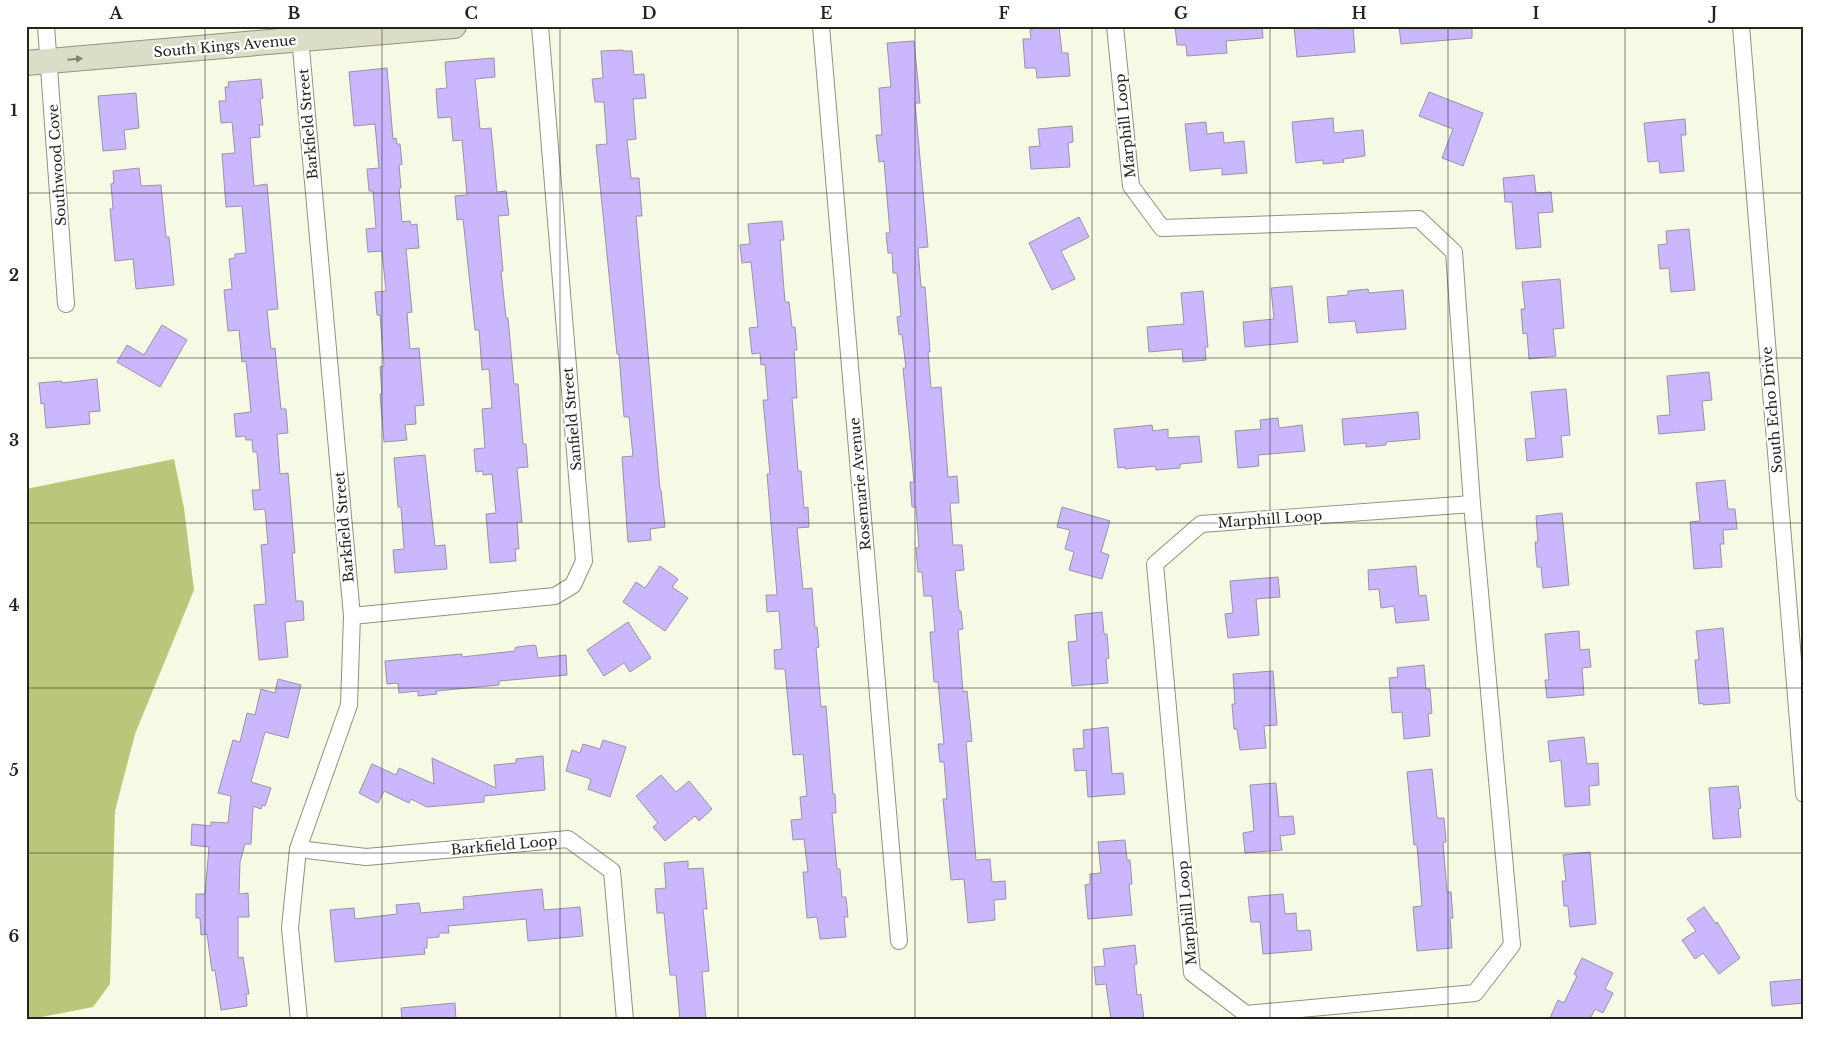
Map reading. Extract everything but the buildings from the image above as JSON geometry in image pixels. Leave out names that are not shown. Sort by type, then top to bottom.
[{"type":"main road","name":"South Kings Avenue","points":[[38,62],[300,33],[454,26]]},
{"type":"street","name":"Southwood Cove","points":[[46,26],[38,62],[66,304]]},
{"type":"street","name":"Sanfield Street","points":[[352,616],[555,596],[574,585],[584,561],[540,26]]},
{"type":"street","name":"Rosemarie Avenue","points":[[821,26],[899,941]]},
{"type":"street","name":"Marphill Loop","points":[[1115,26],[1130,186],[1162,228],[1419,219],[1454,252],[1472,504],[1512,945],[1475,993],[1246,1014],[1192,974],[1155,564],[1201,524],[1472,504]]},
{"type":"street","name":"South Echo Drive","points":[[1741,26],[1804,794]]},
{"type":"street","name":"Barkfield Street","points":[[298,1020],[290,928],[298,849],[348,705],[352,616],[300,33]]},
{"type":"street","name":"Barkfield Loop","points":[[298,849],[366,857],[568,839],[612,871],[625,1020]]},
{"type":"shaded area","points":[[174,459],[184,508],[194,590],[135,734],[115,811],[110,984],[93,1007],[26,1020],[26,489]]}]
